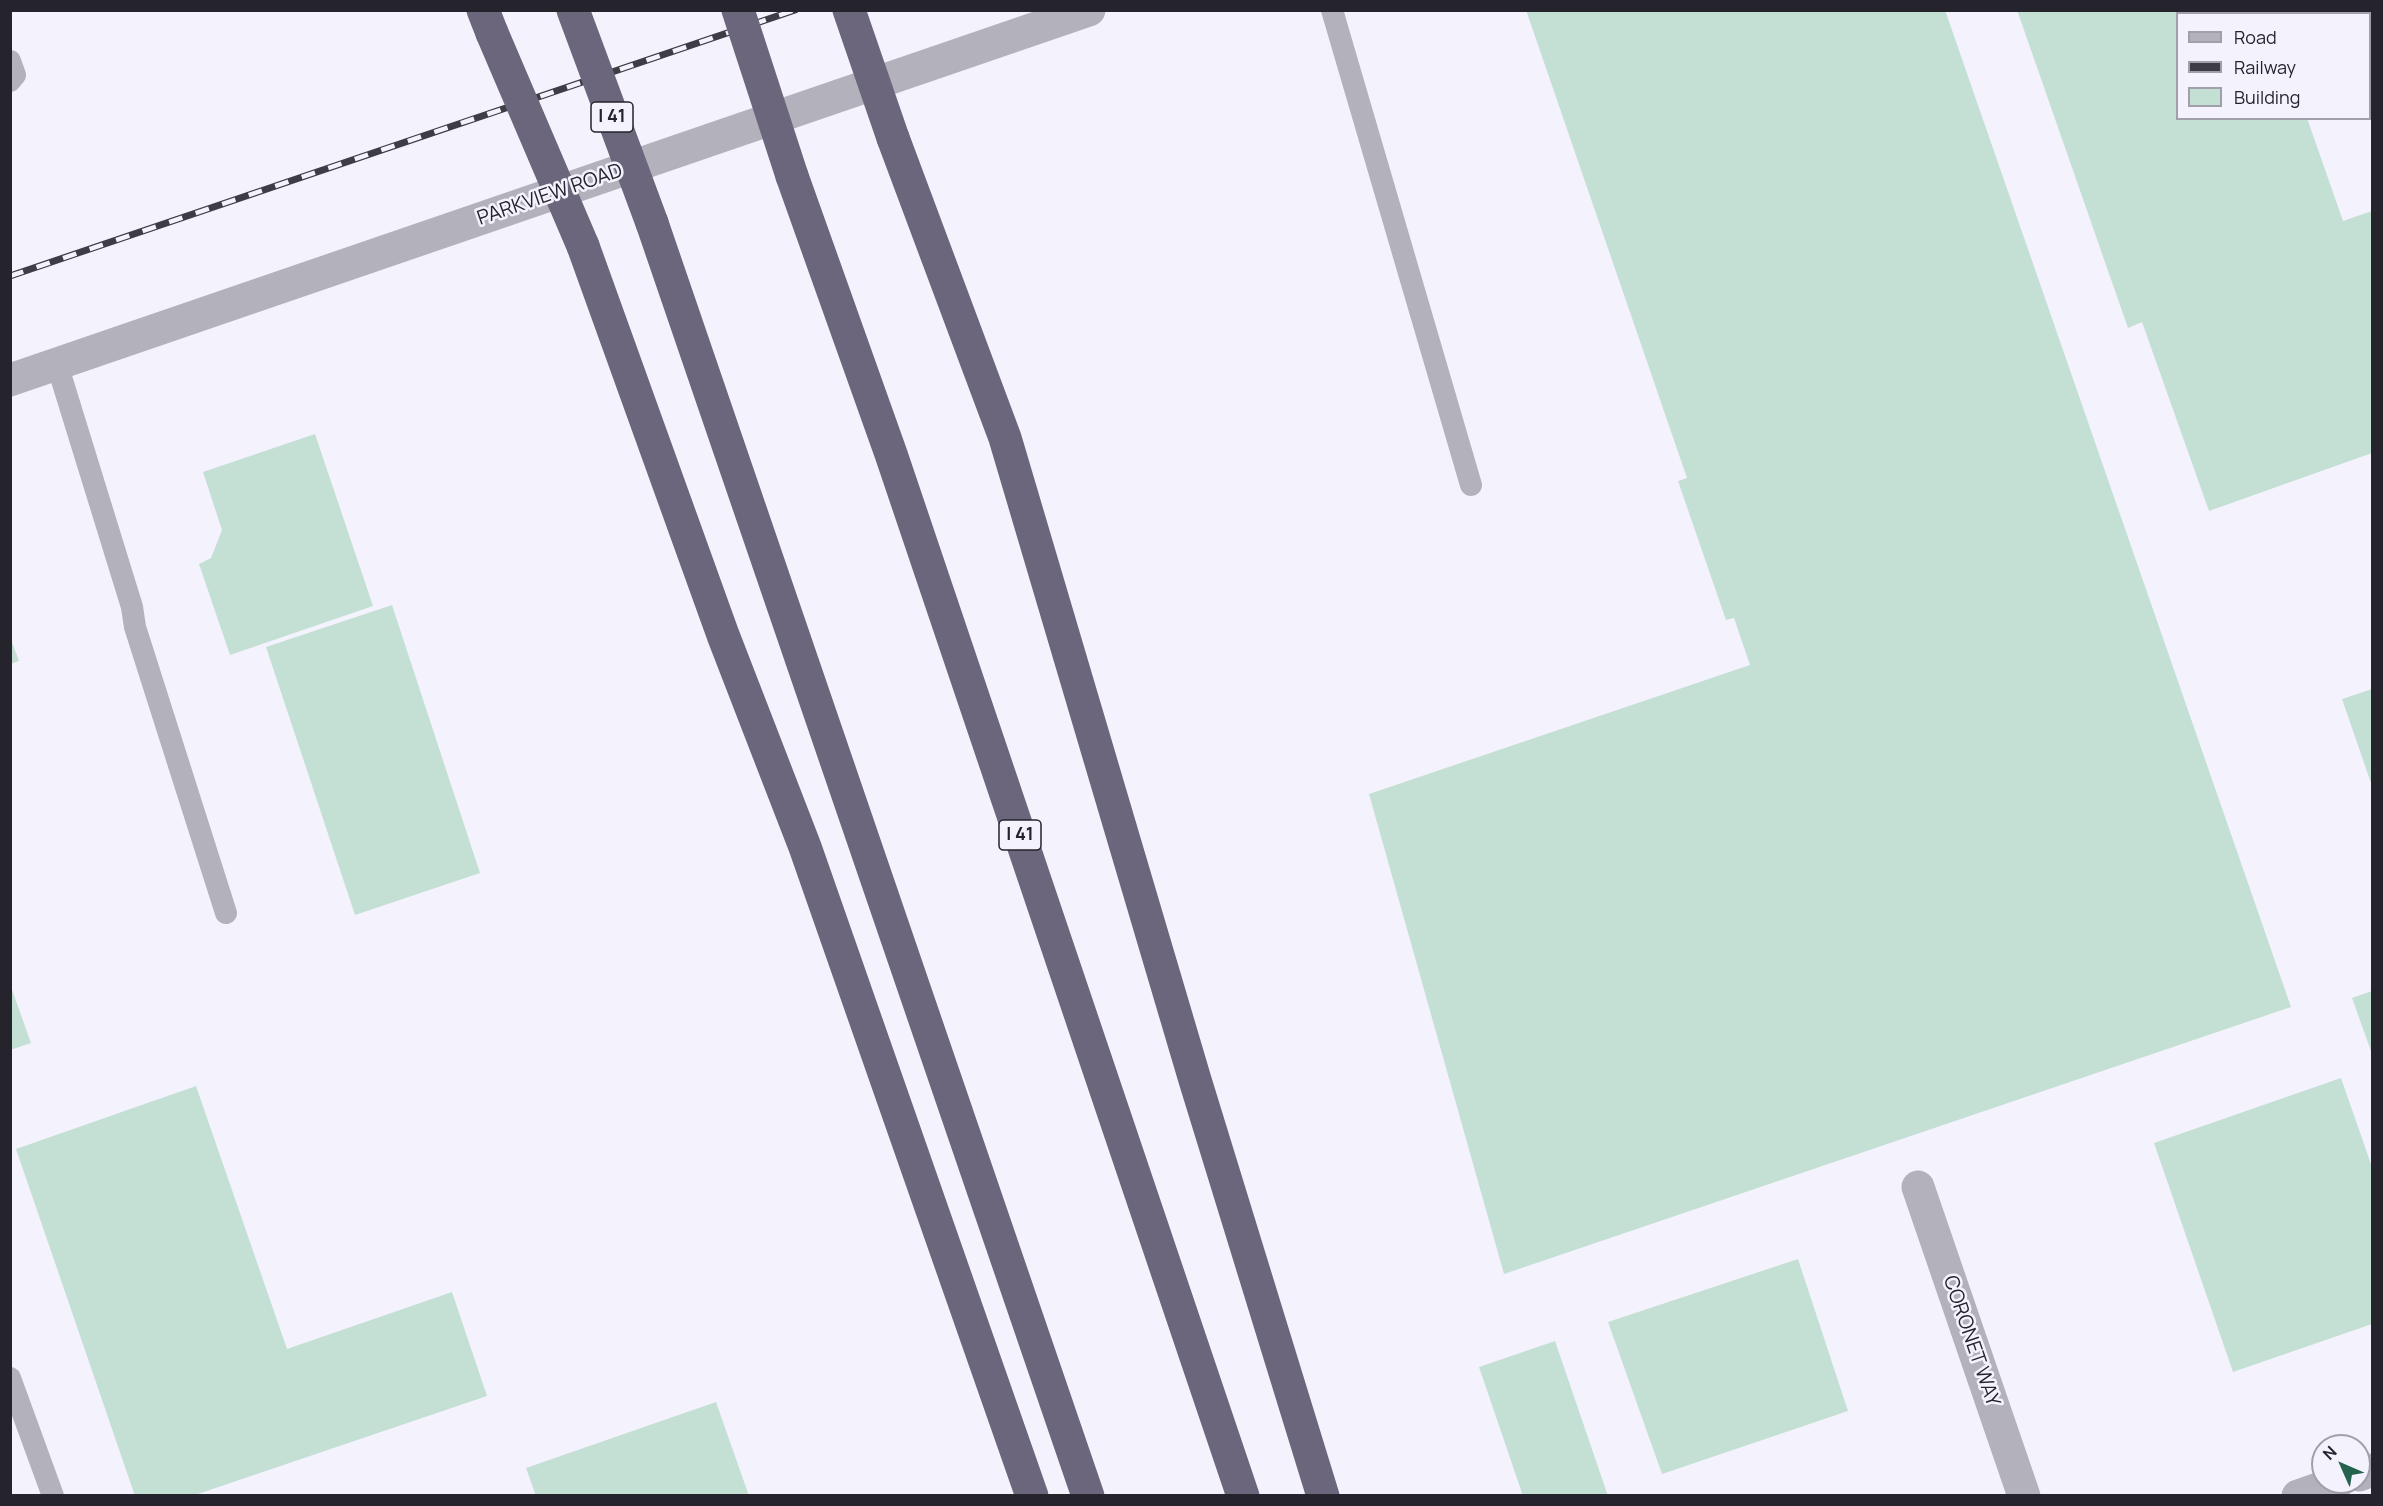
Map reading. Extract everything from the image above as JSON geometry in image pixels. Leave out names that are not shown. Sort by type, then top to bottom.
[{"type":"highway","name":"I 41","points":[[573,10],[652,223],[1088,1496]]},
{"type":"highway","name":"I 41","points":[[738,10],[792,176],[891,454],[1243,1496]]},
{"type":"highway","points":[[849,10],[893,138],[1005,438],[1192,1069],[1323,1496]]},
{"type":"highway","points":[[487,22],[583,246],[723,635],[805,847],[1032,1496]]},
{"type":"street","name":"PARKVIEW ROAD","points":[[10,380],[1089,10]]},
{"type":"street","name":"CORONET WAY","points":[[1918,1187],[2024,1496]]},
{"type":"lane","points":[[1332,10],[1470,485]]},
{"type":"lane","points":[[10,61],[15,75],[10,81]]},
{"type":"lane","points":[[57,364],[128,596],[135,627],[226,913]]},
{"type":"lane","points":[[10,1378],[53,1496]]},
{"type":"building","points":[[1526,10],[1945,10],[2291,1007],[1504,1274],[1369,794],[1750,665],[1734,618],[1726,620],[1678,481],[1687,478]]},
{"type":"building","points":[[2017,10],[2269,10],[2270,12],[2176,12],[2176,120],[2308,120],[2343,221],[2372,211],[2372,453],[2209,511],[2142,322],[2128,328]]},
{"type":"building","points":[[315,434],[373,606],[230,655],[199,564],[211,558],[222,530],[203,472]]},
{"type":"building","points":[[392,605],[480,873],[355,915],[266,647]]},
{"type":"building","points":[[10,637],[19,661],[10,664]]},
{"type":"building","points":[[2372,689],[2372,786],[2342,699]]},
{"type":"building","points":[[10,984],[31,1043],[10,1050]]},
{"type":"building","points":[[2372,991],[2372,1054],[2352,998]]},
{"type":"building","points":[[2341,1078],[2372,1167],[2372,1324],[2233,1372],[2154,1143]]},
{"type":"building","points":[[196,1086],[287,1349],[452,1292],[487,1396],[192,1496],[135,1496],[16,1149]]},
{"type":"building","points":[[1798,1259],[1848,1411],[1662,1474],[1608,1322]]},
{"type":"building","points":[[1555,1341],[1608,1496],[1523,1496],[1479,1367]]},
{"type":"building","points":[[716,1402],[749,1496],[536,1496],[526,1468]]},
{"type":"railway","points":[[10,276],[795,10]]}]
